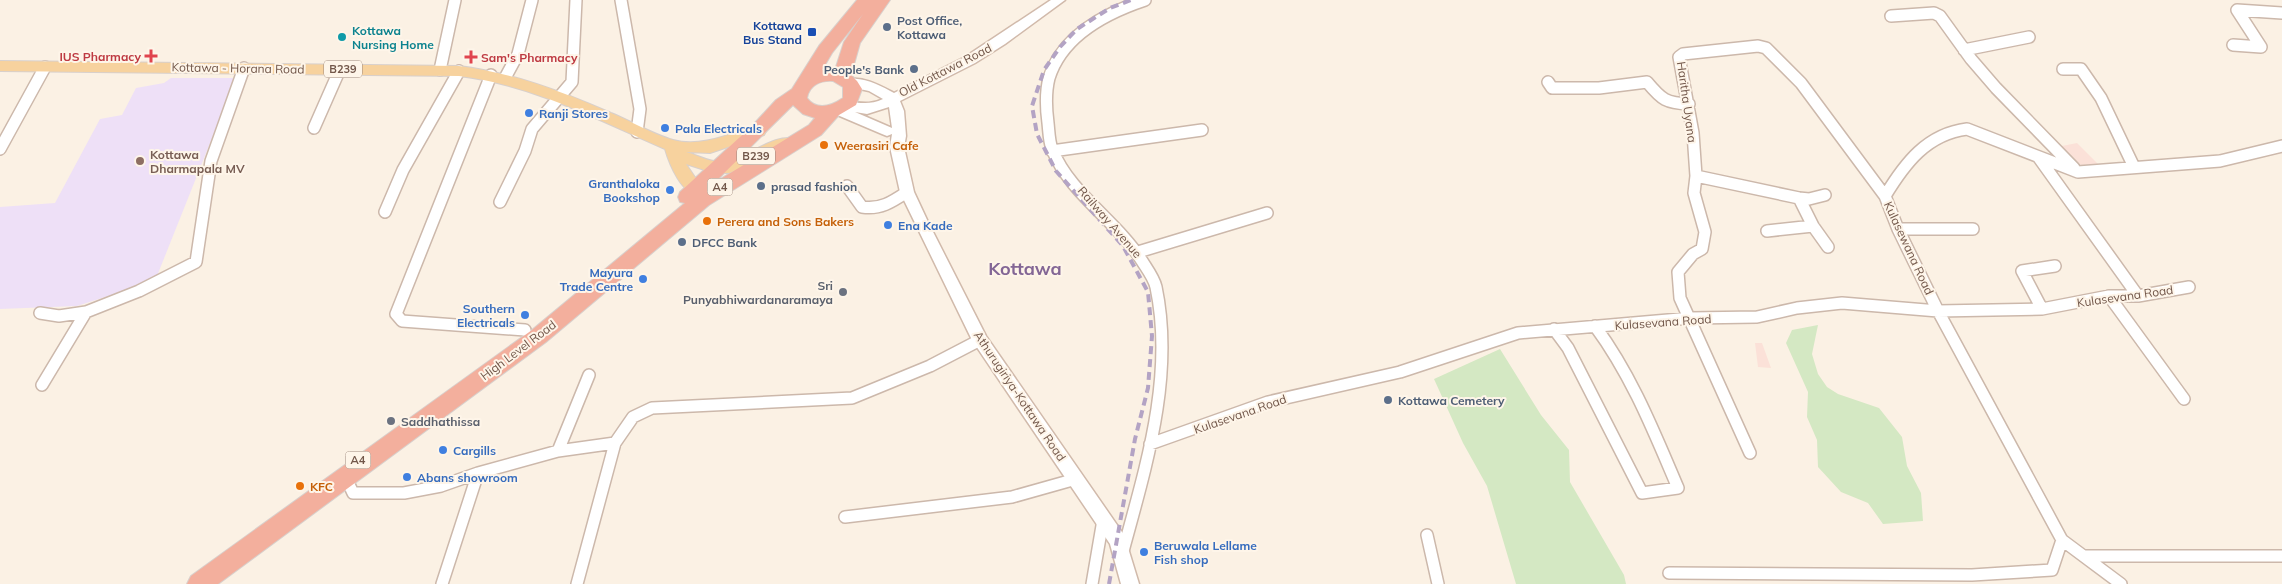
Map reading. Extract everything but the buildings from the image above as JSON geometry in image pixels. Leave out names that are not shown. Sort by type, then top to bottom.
[{"type":"highway","name":"High Level Road","points":[[186,584],[422,413],[642,236],[719,168],[758,131],[782,104],[802,89],[825,50],[866,0]]},
{"type":"highway","points":[[847,80],[827,75],[811,80],[802,89],[801,105],[806,109],[823,113],[838,109],[853,95],[847,80],[852,42],[882,0]]},
{"type":"highway","name":"High Level Road","points":[[199,584],[546,330],[702,200],[815,130],[838,109]]},
{"type":"main road","name":"Old Kottawa Road","points":[[880,106],[892,98],[970,60],[1001,41],[1059,0]]},
{"type":"main road","name":"Kottawa - Horana Road","points":[[0,66],[440,70],[498,76],[561,97],[706,166],[719,168]]},
{"type":"main road","points":[[847,80],[872,86],[892,98]]},
{"type":"main road","name":"Athurugiriya-Kottawa Road","points":[[892,98],[897,111],[900,136],[897,147],[907,192],[980,340],[1118,541],[1130,584]]},
{"type":"main road","points":[[838,109],[867,109],[880,106]]},
{"type":"main road","name":"Athurugiriya-Kottawa Road","points":[[880,106],[891,142],[897,147]]},
{"type":"main road","points":[[838,109],[887,131]]},
{"type":"main road","name":"Kottawa - Horana Road","points":[[673,151],[710,147],[758,131]]},
{"type":"main road","name":"B239","points":[[719,168],[734,166],[779,146],[793,142]]},
{"type":"main road","points":[[673,151],[676,162],[695,190]]},
{"type":"street","points":[[440,70],[455,0]]},
{"type":"street","points":[[525,330],[402,321],[396,314],[498,76],[518,54],[532,0]]},
{"type":"street","points":[[500,202],[525,151],[532,129],[572,82],[576,0]]},
{"type":"street","points":[[621,0],[640,109],[637,132]]},
{"type":"street","name":"Railway Avenue","points":[[1122,556],[1150,444],[1162,380],[1163,331],[1156,285],[1138,252],[1062,168],[1052,150],[1045,108],[1049,77],[1061,53],[1088,26],[1121,8],[1145,0]]},
{"type":"street","points":[[2233,45],[2261,47],[2237,10],[2282,13]]},
{"type":"street","points":[[1892,16],[1934,13],[1940,16],[1967,54],[2038,133],[2078,172]]},
{"type":"street","points":[[1967,54],[2029,37]]},
{"type":"street","name":"Haritha Uyana","points":[[1691,318],[1680,298],[1678,272],[1693,254],[1702,249],[1705,232],[1694,193],[1696,176],[1689,104],[1680,57],[1683,54],[1758,46],[1766,48],[1801,83],[1885,196]]},
{"type":"street","points":[[0,149],[44,66]]},
{"type":"street","points":[[40,313],[59,316],[86,312],[139,291],[196,262],[211,161],[244,68]]},
{"type":"street","points":[[314,128],[340,69]]},
{"type":"street","points":[[2063,69],[2081,69],[2101,98],[2134,167]]},
{"type":"street","points":[[385,212],[403,170],[459,71]]},
{"type":"street","points":[[1548,82],[1552,88],[1599,88],[1647,82],[1660,98],[1672,103],[1689,104]]},
{"type":"street","name":"Kulasewana Road","points":[[2121,584],[2086,556],[2062,540],[1938,311],[1898,229],[1885,196],[1893,181],[1910,162],[1937,137],[1950,131],[1967,129],[2000,140],[2039,158],[2078,172],[2220,161],[2282,146]]},
{"type":"street","points":[[1052,150],[1202,130]]},
{"type":"street","points":[[2039,158],[2138,296]]},
{"type":"street","points":[[1696,176],[1799,198],[1809,199],[1825,195]]},
{"type":"street","points":[[847,186],[862,207],[873,209],[886,207],[907,192]]},
{"type":"street","points":[[1799,198],[1813,226],[1828,246]]},
{"type":"street","points":[[1138,252],[1267,213]]},
{"type":"street","points":[[1767,231],[1813,226]]},
{"type":"street","points":[[1898,229],[1974,229]]},
{"type":"street","points":[[2042,309],[2022,271],[2054,266]]},
{"type":"street","name":"Kulasevana Road","points":[[1150,444],[1268,402],[1400,372],[1518,333],[1691,318],[1757,317],[1797,308],[1842,303],[1938,311],[2042,309],[2109,296],[2138,296],[2189,288]]},
{"type":"street","points":[[2109,296],[2184,399]]},
{"type":"street","points":[[42,385],[86,312]]},
{"type":"street","points":[[1691,318],[1750,453]]},
{"type":"street","points":[[1554,329],[1568,348],[1642,493],[1678,488],[1635,393],[1609,344],[1595,326]]},
{"type":"street","points":[[577,584],[615,443],[632,417],[652,408],[852,398],[930,366],[980,340]]},
{"type":"street","points":[[558,451],[589,375]]},
{"type":"street","points":[[346,478],[353,493],[404,493],[442,486],[478,473],[558,451],[615,443]]},
{"type":"street","points":[[442,584],[478,473]]},
{"type":"street","points":[[845,517],[1012,497],[1076,479]]},
{"type":"street","points":[[1092,584],[1103,520]]},
{"type":"street","points":[[1427,535],[1438,584]]},
{"type":"street","points":[[1669,573],[1972,575],[2052,570],[2062,540]]},
{"type":"street","points":[[2086,556],[2282,556]]},
{"type":"shaded area","name":"Kottawa Dharmapala MV","points":[[171,78],[236,78],[155,281],[77,306],[0,309],[0,207],[55,203],[100,119],[122,115],[136,88],[164,83]]},
{"type":"shaded area","points":[[2077,143],[2098,164],[2083,167],[2062,146]]},
{"type":"shaded area","points":[[1755,343],[1762,343],[1771,368],[1758,367]]},
{"type":"green space","points":[[1818,325],[1812,354],[1818,374],[1827,387],[1838,394],[1879,408],[1902,437],[1907,466],[1921,493],[1923,521],[1883,524],[1868,503],[1841,492],[1818,467],[1817,440],[1807,417],[1808,392],[1786,343],[1792,330]]},
{"type":"green space","points":[[1500,349],[1541,415],[1569,450],[1570,482],[1624,575],[1626,584],[1516,584],[1487,486],[1463,443],[1434,379]]},
{"type":"railway","points":[[1109,584],[1135,439],[1148,388],[1152,336],[1148,292],[1123,246],[1056,171],[1037,134],[1032,106],[1044,70],[1060,47],[1077,29],[1110,8],[1131,0]]},
{"type":"place","name":"Post Office, Kottawa","points":[[887,27]]},
{"type":"place","name":"Kottawa Bus Stand","points":[[812,32]]},
{"type":"place","name":"Kottawa Nursing Home","points":[[342,37]]},
{"type":"place","name":"IUS Pharmacy","points":[[151,56]]},
{"type":"place","name":"Sam's Pharmacy","points":[[471,57]]},
{"type":"place","name":"People's Bank","points":[[914,69]]},
{"type":"place","name":"Ranji Stores","points":[[529,113]]},
{"type":"place","name":"Pala Electricals","points":[[665,128]]},
{"type":"place","name":"Weerasiri Cafe","points":[[824,145]]},
{"type":"place","name":"Kottawa Dharmapala MV","points":[[140,161]]},
{"type":"place","name":"prasad fashion","points":[[761,186]]},
{"type":"place","name":"Granthaloka Bookshop","points":[[670,190]]},
{"type":"place","name":"Perera and Sons Bakers","points":[[707,221]]},
{"type":"place","name":"Ena Kade","points":[[888,225]]},
{"type":"place","name":"DFCC Bank","points":[[682,242]]},
{"type":"place","name":"Mayura Trade Centre","points":[[643,279]]},
{"type":"place","name":"Sri Punyabhiwardanaramaya","points":[[843,292]]},
{"type":"place","name":"Southern Electricals","points":[[525,315]]},
{"type":"place","name":"Kottawa Cemetery","points":[[1388,400]]},
{"type":"place","name":"Saddhathissa","points":[[391,421]]},
{"type":"place","name":"Cargills","points":[[443,450]]},
{"type":"place","name":"Abans showroom","points":[[407,477]]},
{"type":"place","name":"KFC","points":[[300,486]]},
{"type":"place","name":"Beruwala Lellame Fish shop","points":[[1144,552]]},
{"type":"district","name":"Kottawa","points":[[1025,268]]}]
